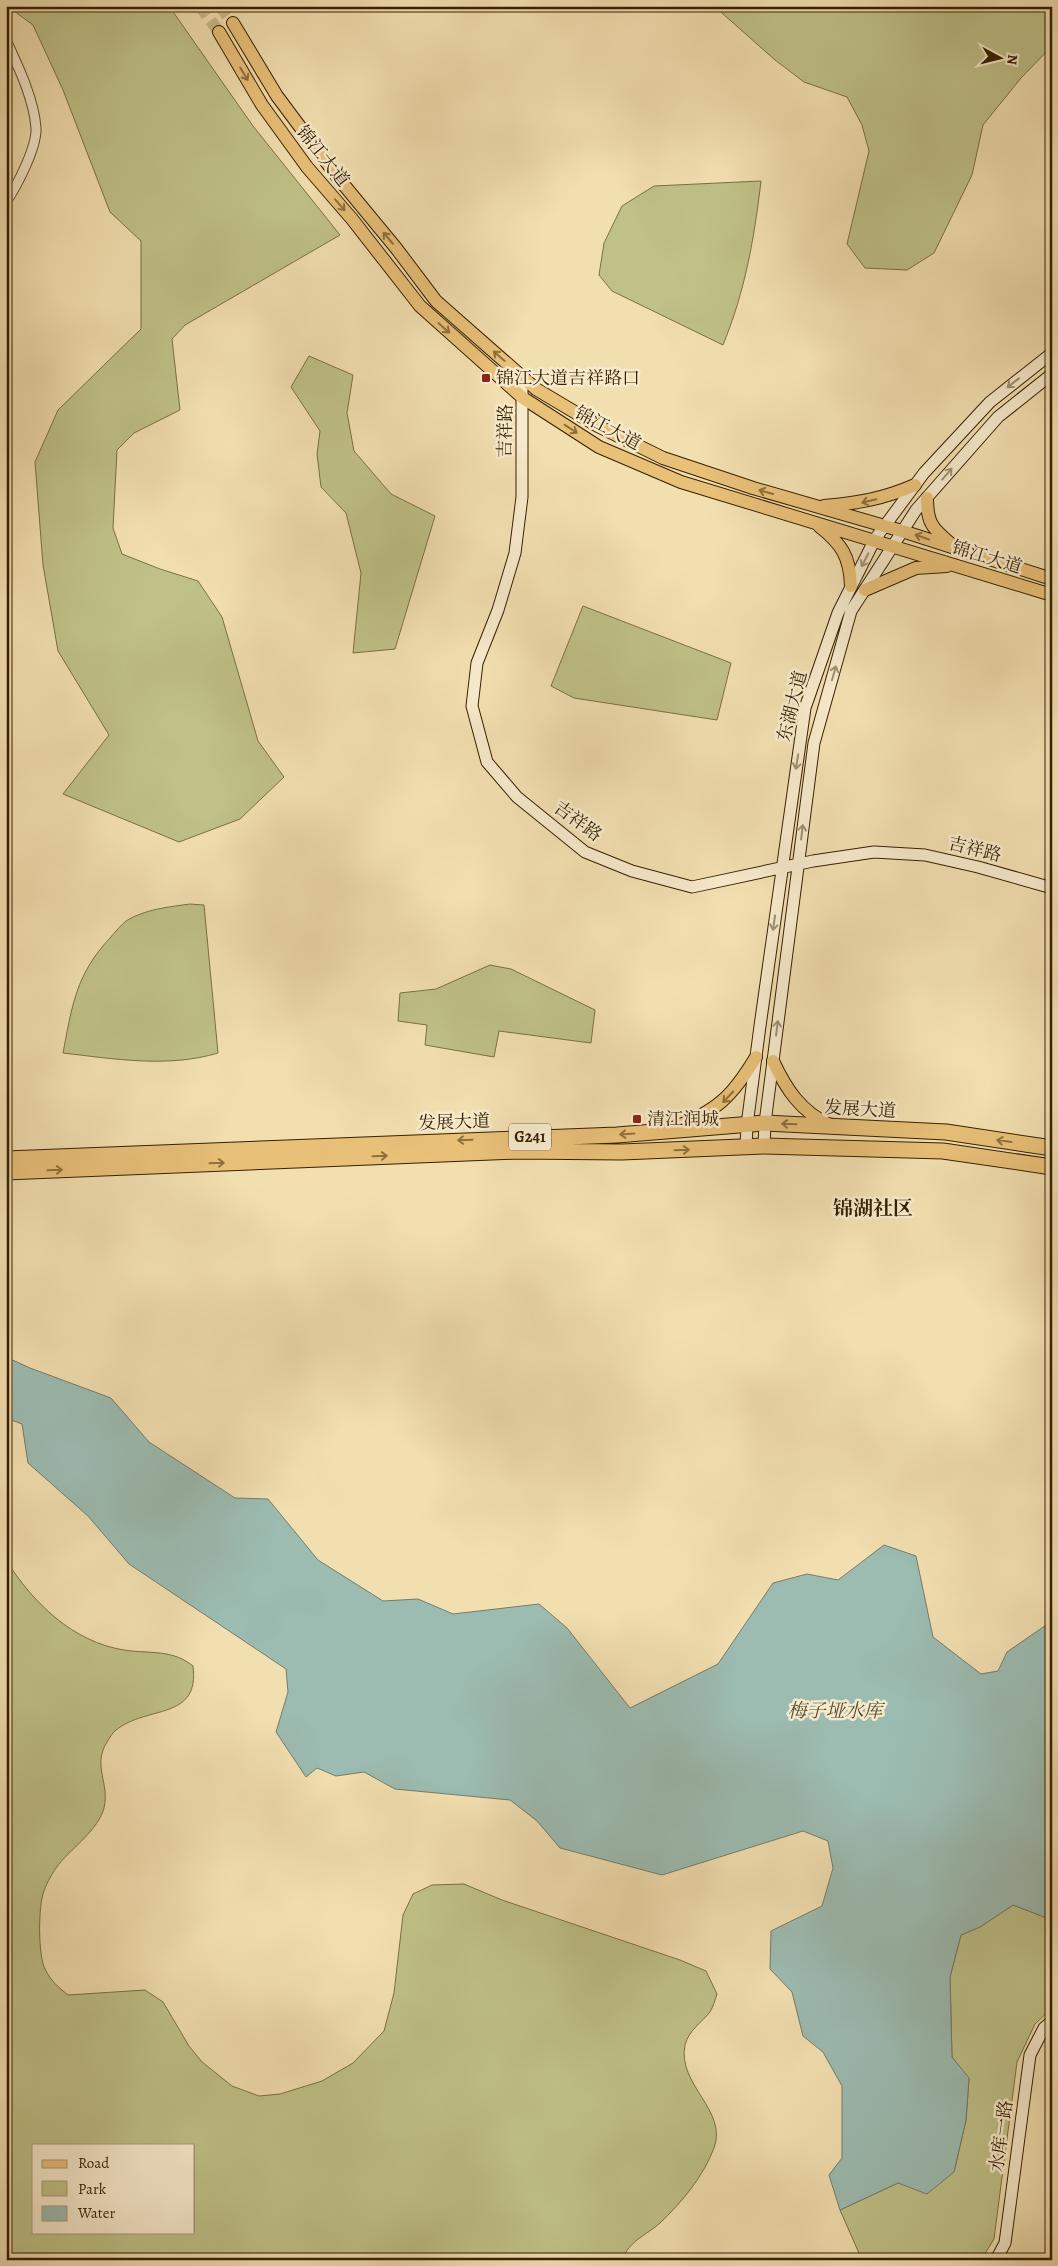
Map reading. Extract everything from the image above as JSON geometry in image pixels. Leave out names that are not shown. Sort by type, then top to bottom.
[{"type":"highway","name":"发展大道","points":[[6,1159],[664,1131],[765,1123],[946,1132],[1052,1148]]},
{"type":"highway","name":"发展大道","points":[[6,1172],[517,1151],[622,1152],[764,1146],[943,1151],[1052,1166]]},
{"type":"main road","name":"锦江大道","points":[[233,23],[277,96],[339,179],[396,248],[436,301],[536,389],[598,426],[663,458],[753,488],[902,531],[1052,579]]},
{"type":"main road","name":"锦江大道","points":[[219,32],[262,105],[301,159],[352,219],[420,306],[523,398],[599,447],[681,482],[1052,594]]},
{"type":"main road","name":"东湖大道","points":[[746,1147],[756,1057],[805,708],[838,613],[875,539],[924,472],[990,402],[1052,353]]},
{"type":"main road","name":"东湖大道","points":[[764,1146],[765,1123],[814,743],[851,611],[902,531],[927,498],[998,416],[1052,374]]},
{"type":"main road","name":"吉祥路","points":[[522,376],[522,497],[515,553],[498,610],[477,663],[472,706],[487,762],[517,797],[585,852],[632,870],[692,887],[798,864],[874,852],[924,855],[978,867],[1052,888]]},
{"type":"main road","points":[[817,507],[873,500],[889,496],[915,485]]},
{"type":"main road","points":[[927,498],[927,515],[935,530],[956,549]]},
{"type":"main road","points":[[811,520],[837,540],[850,565],[851,586]]},
{"type":"main road","points":[[865,590],[916,568],[955,566]]},
{"type":"main road","points":[[664,1131],[698,1118],[722,1103],[741,1083],[756,1057]]},
{"type":"main road","points":[[773,1061],[783,1083],[793,1098],[814,1118],[832,1126]]},
{"type":"main road","name":"水库一路","points":[[996,2260],[1004,2243],[1030,2055],[1044,2028],[1052,2021]]},
{"type":"street","points":[[6,40],[25,82],[36,128],[31,148],[15,190],[6,202]]},
{"type":"green space","points":[[7,6],[169,6],[253,126],[340,235],[185,325],[172,339],[180,410],[134,433],[117,450],[113,528],[122,554],[198,581],[222,617],[258,741],[284,777],[240,819],[179,842],[63,794],[109,735],[58,651],[43,565],[35,462],[58,410],[141,329],[141,241],[110,212],[63,90],[33,25]]},
{"type":"green space","points":[[714,6],[1052,6],[1052,46],[1021,78],[983,125],[972,175],[934,253],[907,270],[865,268],[847,244],[869,151],[862,125],[847,97],[804,82],[775,60]]},
{"type":"green space","points":[[761,181],[748,265],[731,325],[723,345],[612,291],[599,275],[604,243],[622,206],[654,186]]},
{"type":"green space","points":[[309,356],[353,375],[347,413],[354,451],[391,494],[435,516],[395,649],[353,653],[361,573],[346,513],[321,487],[317,454],[320,431],[291,387]]},
{"type":"green space","points":[[583,606],[731,663],[717,720],[574,698],[551,686]]},
{"type":"green space","points":[[190,904],[204,905],[218,1053],[180,1060],[141,1061],[63,1053],[77,991],[90,965],[114,933],[133,917],[157,909]]},
{"type":"green space","points":[[490,965],[511,969],[595,1010],[591,1043],[499,1031],[494,1057],[425,1045],[427,1025],[398,1021],[400,993],[436,989]]},
{"type":"green space","points":[[6,1560],[42,1605],[56,1618],[88,1639],[105,1646],[124,1650],[160,1653],[177,1657],[193,1666],[193,1684],[188,1696],[180,1704],[128,1722],[116,1730],[107,1742],[101,1759],[105,1799],[101,1816],[91,1831],[59,1864],[45,1888],[40,1919],[41,1953],[45,1969],[52,1980],[68,1995],[145,1990],[163,2002],[189,2046],[202,2062],[232,2086],[259,2096],[280,2094],[322,2081],[353,2063],[384,2031],[394,1993],[403,1915],[413,1894],[432,1885],[464,1884],[502,1900],[680,1960],[706,1971],[717,1994],[710,2012],[692,2031],[687,2040],[685,2059],[688,2073],[709,2109],[714,2122],[716,2134],[714,2148],[698,2179],[684,2198],[660,2223],[633,2243],[623,2260],[6,2260]]},
{"type":"green space","points":[[1013,1905],[1052,1920],[1052,2008],[1035,2024],[1017,2062],[994,2239],[981,2260],[862,2260],[840,2210],[898,2183],[954,2172],[966,2120],[969,2079],[952,2057],[950,1977],[961,1935],[980,1927]]},
{"type":"water","name":"梅子垭水库","points":[[6,1357],[30,1368],[111,1398],[149,1442],[235,1498],[268,1499],[318,1560],[383,1601],[418,1599],[453,1614],[539,1604],[567,1628],[630,1708],[718,1664],[773,1583],[807,1574],[838,1580],[884,1545],[916,1556],[933,1637],[981,1674],[998,1671],[1007,1652],[1052,1621],[1052,1920],[1013,1905],[980,1927],[961,1935],[950,1977],[952,2057],[969,2078],[966,2120],[954,2172],[927,2194],[898,2183],[840,2210],[829,2175],[842,2158],[842,2086],[823,2052],[803,2036],[792,1992],[770,1969],[771,1931],[822,1906],[833,1868],[828,1841],[803,1831],[662,1875],[560,1848],[537,1821],[510,1800],[395,1789],[364,1772],[336,1776],[317,1768],[306,1777],[276,1732],[288,1692],[286,1669],[129,1564],[88,1516],[28,1463],[22,1424],[6,1418]]},
{"type":"tunnel","points":[[200,6],[219,32]]},
{"type":"tunnel","points":[[220,6],[233,23]]},
{"type":"place","name":"锦江大道吉祥路口","points":[[486,378]]},
{"type":"place","name":"清江润城","points":[[637,1119]]},
{"type":"district","name":"锦湖社区","points":[[873,1208]]}]
